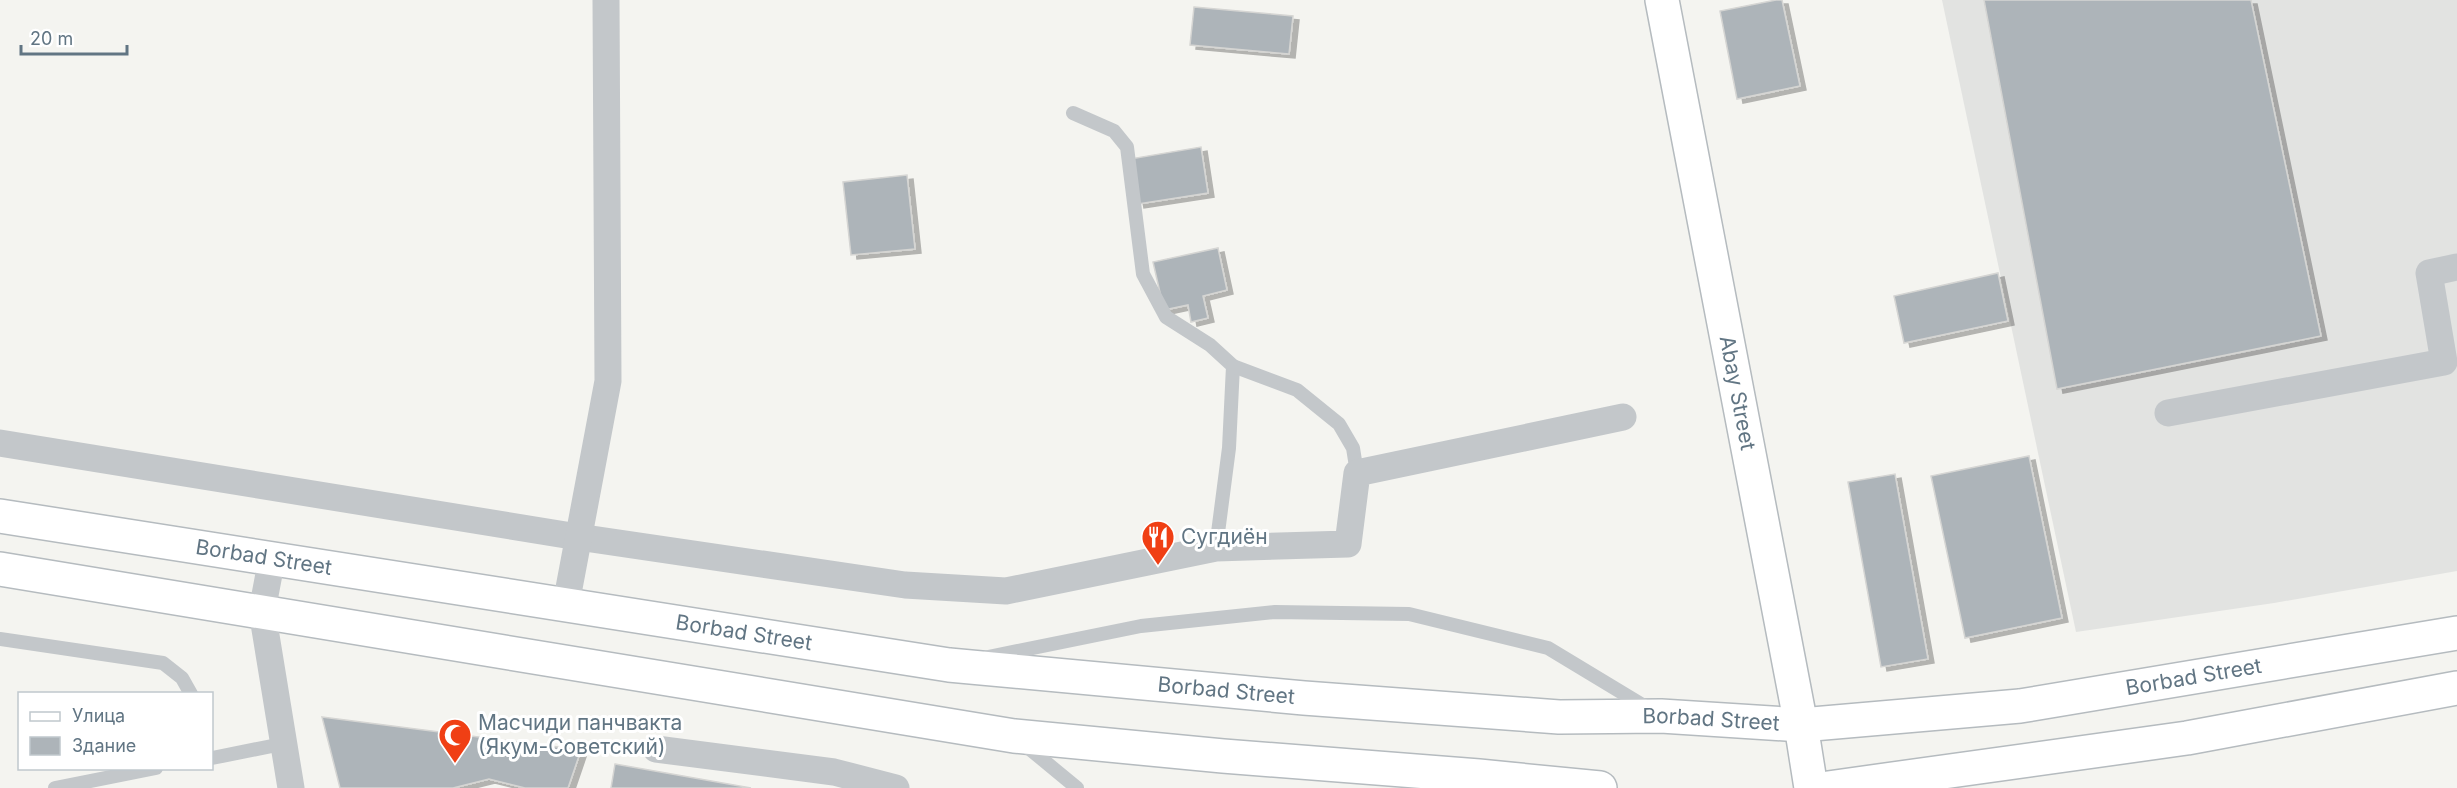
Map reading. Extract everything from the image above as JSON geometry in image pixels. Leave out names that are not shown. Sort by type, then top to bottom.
[{"type":"main road","name":"Abay Street","points":[[1662,0],[1801,725],[1811,788]]},
{"type":"main road","name":"Borbad Street","points":[[0,516],[949,664],[1304,698],[1559,717],[1661,716],[1801,725],[2020,706],[2457,633]]},
{"type":"main road","points":[[0,569],[1014,736],[1600,788]]},
{"type":"main road","points":[[1828,788],[2187,738],[2457,688]]},
{"type":"street","points":[[566,604],[608,381],[606,0]]},
{"type":"street","points":[[2168,413],[2444,362],[2429,273],[2457,267]]},
{"type":"street","points":[[0,443],[578,537],[905,585],[1006,591],[1216,548],[1348,544],[1357,473],[1623,417]]},
{"type":"street","points":[[272,558],[262,611],[291,788]]},
{"type":"street","points":[[656,749],[834,772],[896,788]]},
{"type":"lane","points":[[1073,113],[1114,132],[1127,147],[1143,274],[1166,317],[1210,345],[1233,366],[1297,390],[1339,424],[1353,448],[1357,473]]},
{"type":"lane","points":[[1216,548],[1229,448],[1233,366]]},
{"type":"lane","points":[[949,664],[1140,626],[1275,612],[1409,614],[1548,648],[1661,716]]},
{"type":"lane","points":[[0,639],[163,663],[182,678],[190,692]]},
{"type":"lane","points":[[1014,736],[1077,788]]},
{"type":"lane","points":[[213,758],[282,744]]},
{"type":"lane","points":[[55,788],[146,770]]},
{"type":"shaded area","points":[[1942,0],[2457,0],[2457,571],[2274,603],[2076,632]]},
{"type":"building","points":[[1782,0],[1800,86],[1737,99],[1720,11]]},
{"type":"building","points":[[1984,0],[2251,0],[2321,336],[2057,389]]},
{"type":"building","points":[[1194,7],[1293,16],[1289,54],[1190,45]]},
{"type":"building","points":[[1201,147],[1208,193],[1138,204],[1130,159]]},
{"type":"building","points":[[907,175],[915,249],[851,255],[843,182]]},
{"type":"building","points":[[1218,248],[1227,290],[1203,296],[1208,318],[1191,322],[1188,305],[1164,310],[1153,262]]},
{"type":"building","points":[[1998,273],[2008,321],[1904,343],[1894,296]]},
{"type":"building","points":[[2029,456],[2062,618],[1965,638],[1931,476]]},
{"type":"building","points":[[1895,474],[1928,659],[1881,667],[1848,482]]},
{"type":"building","name":"Масчиди панчвакта (Якум-Советский)","points":[[322,717],[581,750],[568,788],[525,788],[489,779],[453,788],[340,788]]},
{"type":"building","points":[[615,764],[751,788],[611,788]]},
{"type":"place","name":"Сугдиён","points":[[1158,566]]},
{"type":"place","name":"Масчиди панчвакта (Якум-Советский)","points":[[455,764]]}]
